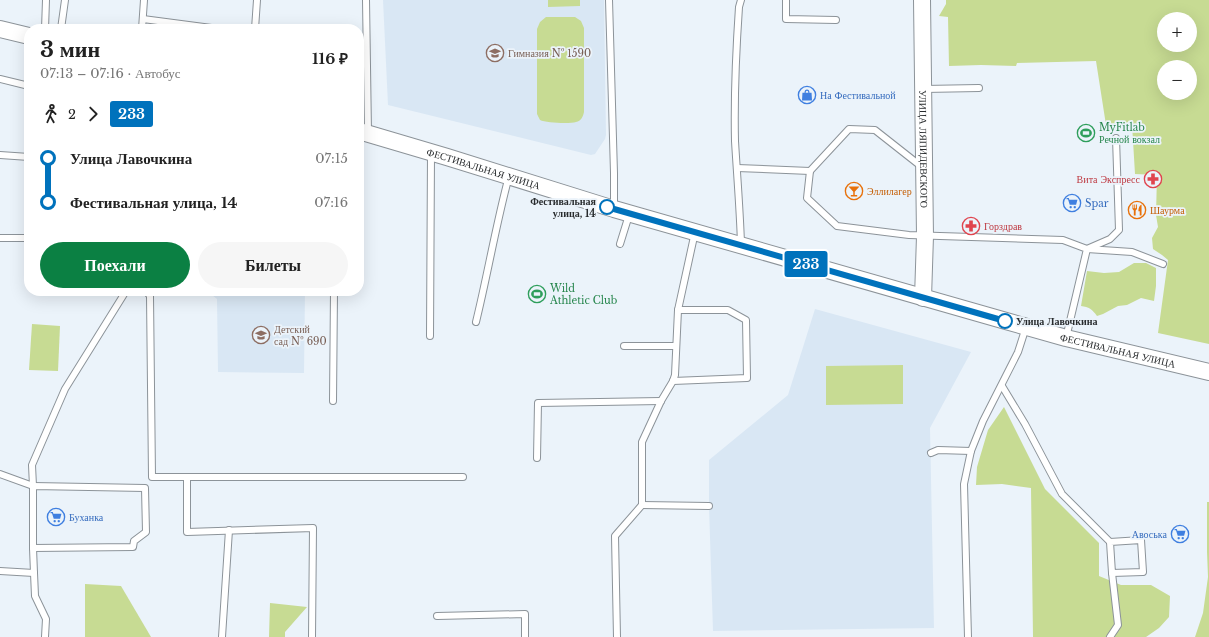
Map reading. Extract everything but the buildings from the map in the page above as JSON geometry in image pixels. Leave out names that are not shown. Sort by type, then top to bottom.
[{"type":"street","name":"УЛИЦА ЛЯПИДЕВСКОГО","points":[[922,0],[925,169],[923,298]]},
{"type":"street","points":[[0,29],[24,35]]},
{"type":"street","name":"ФЕСТИВАЛЬНАЯ УЛИЦА","points":[[364,132],[614,209],[923,298],[1066,338],[1209,372]]},
{"type":"lane","points":[[45,24],[46,0]]},
{"type":"lane","points":[[62,24],[64,0]]},
{"type":"lane","points":[[142,24],[144,0]]},
{"type":"lane","points":[[255,24],[257,0]]},
{"type":"lane","points":[[364,132],[366,0]]},
{"type":"lane","points":[[609,0],[614,209]]},
{"type":"lane","points":[[741,0],[739,7],[736,52],[735,139],[741,246]]},
{"type":"lane","points":[[786,0],[786,19],[836,20]]},
{"type":"lane","points":[[143,19],[181,24]]},
{"type":"lane","points":[[0,79],[24,85]]},
{"type":"lane","points":[[924,89],[979,88]]},
{"type":"lane","points":[[925,169],[875,130],[849,129],[810,171],[807,198],[837,226],[925,236],[1063,240],[1087,249],[1132,252],[1163,264]]},
{"type":"lane","points":[[1087,249],[1110,239],[1119,230],[1116,138]]},
{"type":"lane","points":[[430,336],[431,153]]},
{"type":"lane","points":[[0,155],[24,157]]},
{"type":"lane","points":[[737,168],[810,171]]},
{"type":"lane","points":[[476,322],[502,201],[509,176]]},
{"type":"lane","points":[[620,244],[630,213]]},
{"type":"lane","points":[[617,637],[615,536],[642,505],[642,442],[675,375],[678,310],[695,232]]},
{"type":"lane","points":[[0,238],[24,238]]},
{"type":"lane","points":[[1066,338],[1087,249]]},
{"type":"lane","points":[[45,637],[46,619],[35,596],[32,465],[65,389],[123,296]]},
{"type":"lane","points":[[150,296],[152,478],[463,477]]},
{"type":"lane","points":[[333,401],[334,296]]},
{"type":"lane","points":[[673,381],[747,378],[746,320],[728,310],[678,310]]},
{"type":"lane","points":[[968,637],[964,484],[972,452],[983,421],[1018,352],[1026,327]]},
{"type":"lane","points":[[624,346],[676,346]]},
{"type":"lane","points":[[1002,386],[1025,424],[1062,494],[1110,542],[1118,625],[1110,637]]},
{"type":"lane","points":[[537,458],[538,404],[662,401]]},
{"type":"lane","points":[[931,453],[938,450],[972,452]]},
{"type":"lane","points":[[0,474],[33,486],[145,488],[146,532],[134,541],[133,547],[33,548]]},
{"type":"lane","points":[[187,478],[187,532],[313,528],[312,637]]},
{"type":"lane","points":[[642,505],[709,506]]},
{"type":"lane","points":[[222,637],[230,530]]},
{"type":"lane","points":[[1110,542],[1141,540],[1143,572],[1112,573]]},
{"type":"lane","points":[[0,571],[34,573]]},
{"type":"lane","points":[[437,616],[525,614],[525,637]]},
{"type":"shaded area","name":"Гимназия № 1590","points":[[383,0],[604,0],[606,135],[595,154],[591,155],[388,105]]},
{"type":"shaded area","name":"Детский сад № 690","points":[[213,296],[305,296],[304,373],[218,372],[217,299]]},
{"type":"shaded area","points":[[815,309],[971,352],[930,428],[934,628],[713,631],[709,460],[788,395]]},
{"type":"green space","points":[[548,0],[580,0],[580,6],[548,7]]},
{"type":"green space","points":[[946,0],[1209,0],[1209,344],[1158,333],[1168,260],[1153,249],[1152,238],[1158,227],[1156,215],[1157,175],[1135,174],[1132,124],[1106,125],[1096,61],[1017,63],[1016,66],[949,66],[948,17],[939,16],[946,4]]},
{"type":"green space","points":[[546,17],[575,17],[581,21],[584,28],[584,112],[579,121],[573,123],[547,122],[540,120],[537,114],[537,29],[540,22]]},
{"type":"green space","points":[[1134,263],[1146,263],[1156,268],[1154,301],[1141,298],[1127,305],[1118,306],[1097,316],[1090,309],[1081,306],[1087,271],[1104,273],[1119,272]]},
{"type":"green space","points":[[32,324],[60,326],[58,371],[29,370]]},
{"type":"green space","points":[[903,365],[903,404],[826,405],[826,366]]},
{"type":"green space","points":[[1004,407],[1045,489],[1099,543],[1099,576],[1121,585],[1151,585],[1170,596],[1169,617],[1159,628],[1146,637],[1033,637],[1031,488],[1002,484],[976,485],[977,467],[988,430]]},
{"type":"green space","points":[[1207,502],[1209,502],[1209,637],[1195,637],[1203,613],[1208,577]]},
{"type":"green space","points":[[85,584],[121,586],[151,637],[85,637]]},
{"type":"green space","points":[[270,603],[307,607],[285,632],[285,637],[269,637]]},
{"type":"bus line","name":"233","points":[[607,207],[1005,321]]},
{"type":"place","name":"Гимназия № 1590","points":[[495,53]]},
{"type":"place","name":"На Фестивальной","points":[[807,95]]},
{"type":"place","name":"MyFitlab Речной вокзал","points":[[1086,133]]},
{"type":"place","name":"Вита Экспресс","points":[[1153,179]]},
{"type":"place","name":"Эллилагер","points":[[854,191]]},
{"type":"place","name":"Spar","points":[[1072,203]]},
{"type":"place","name":"Фестивальная улица, 14","points":[[607,207]]},
{"type":"place","name":"Шаурма","points":[[1137,210]]},
{"type":"place","name":"Горздрав","points":[[971,226]]},
{"type":"place","name":"Wild Athletic Club","points":[[537,294]]},
{"type":"place","name":"Улица Лавочкина","points":[[1005,321]]},
{"type":"place","name":"Детский сад № 690","points":[[261,335]]},
{"type":"place","name":"Буханка","points":[[56,517]]},
{"type":"place","name":"Авоська","points":[[1180,534]]}]
